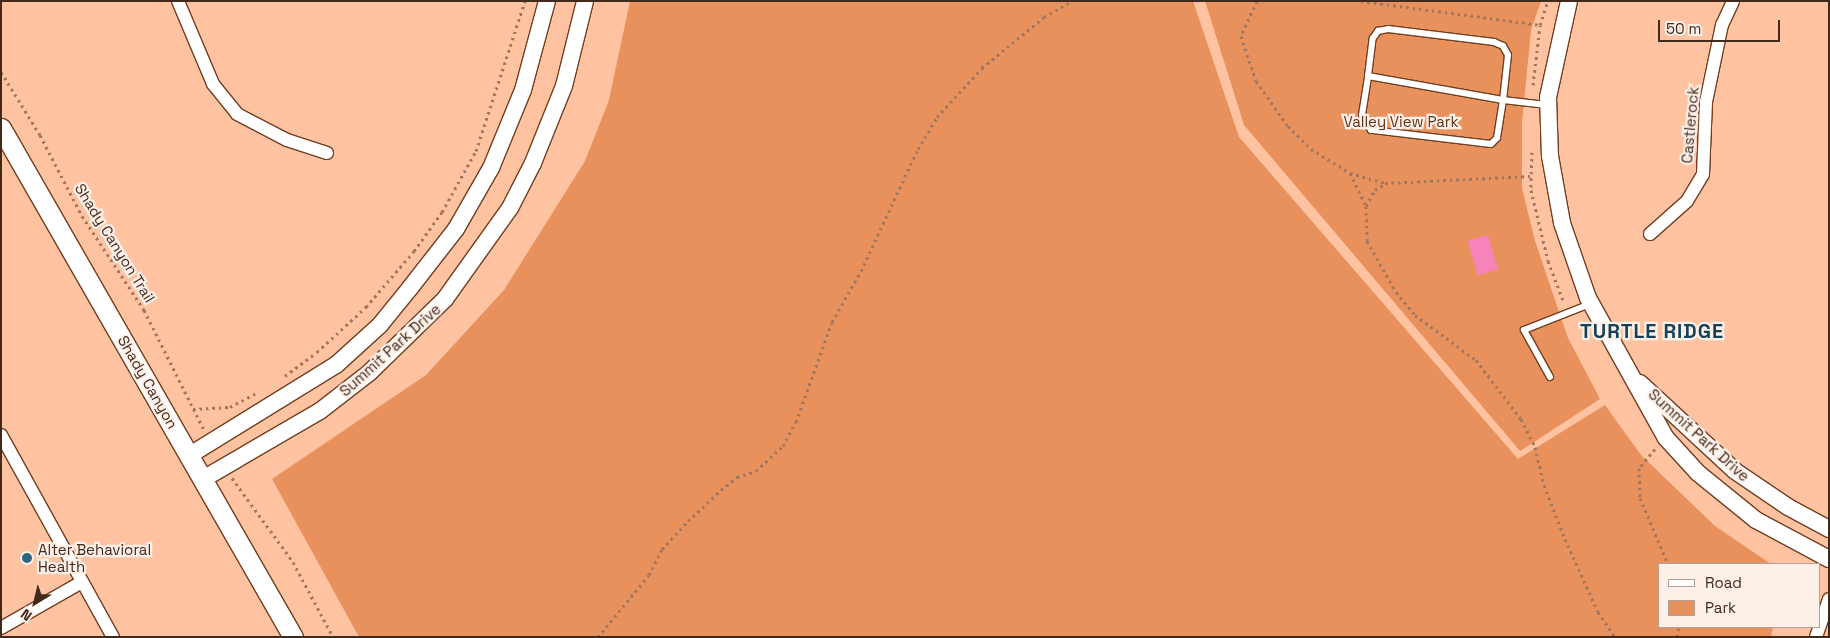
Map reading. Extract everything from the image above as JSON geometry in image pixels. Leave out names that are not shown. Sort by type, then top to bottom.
[{"type":"main road","name":"Shady Canyon","points":[[1,128],[293,637]]},
{"type":"street","points":[[178,1],[213,84],[237,114],[287,140],[327,153]]},
{"type":"street","name":"Summit Park Drive","points":[[190,455],[336,366],[380,325],[416,281],[456,229],[491,168],[523,90],[547,1]]},
{"type":"street","name":"Summit Park Drive","points":[[203,479],[320,411],[369,374],[445,300],[510,208],[533,164],[564,86],[585,1]]},
{"type":"street","name":"Summit Park Drive","points":[[1570,1],[1548,105],[1550,156],[1562,223],[1591,303],[1666,438],[1698,473],[1756,520],[1829,559]]},
{"type":"street","name":"Castlerock","points":[[1650,234],[1687,201],[1702,174],[1706,102],[1722,25],[1733,1]]},
{"type":"street","name":"Summit Park Drive","points":[[1625,367],[1735,471],[1788,507],[1829,529]]},
{"type":"street","points":[[1,435],[113,637]]},
{"type":"street","points":[[1,628],[82,582]]},
{"type":"street","points":[[1820,625],[1829,599]]},
{"type":"lane","points":[[1388,29],[1494,42],[1503,46],[1508,55],[1503,100],[1497,138],[1491,144],[1371,130],[1362,115],[1373,38],[1378,31],[1388,29]]},
{"type":"lane","points":[[1368,76],[1503,100],[1548,105]]},
{"type":"lane","points":[[1550,377],[1524,330],[1591,303]]},
{"type":"path","points":[[278,380],[317,352],[366,307],[414,251],[442,212],[476,151],[525,1]]},
{"type":"path","points":[[598,637],[649,575],[662,549],[688,521],[720,490],[737,477],[756,471],[783,446],[796,422],[832,322],[861,271],[918,149],[937,117],[982,68],[1044,17],[1072,1]]},
{"type":"path","points":[[1257,1],[1240,36],[1256,81],[1288,126],[1311,149],[1350,172],[1385,183],[1531,176]]},
{"type":"path","points":[[1361,1],[1540,26]]},
{"type":"path","name":"Shady Canyon Trail","points":[[1,72],[40,135],[82,216],[144,310],[203,429]]},
{"type":"path","points":[[1350,172],[1366,206],[1367,241],[1396,292],[1415,314],[1476,360],[1521,419],[1535,447],[1544,485],[1565,539],[1598,612],[1615,637]]},
{"type":"path","points":[[1366,206],[1375,190],[1385,183]]},
{"type":"path","points":[[193,409],[230,407],[263,389]]},
{"type":"path","points":[[1666,438],[1639,468],[1640,498],[1668,563]]},
{"type":"path","points":[[232,478],[240,492],[293,562],[333,637]]},
{"type":"green space","points":[[630,1],[1193,1],[1239,137],[1518,459],[1605,405],[1641,455],[1715,526],[1770,563],[1658,563],[1658,628],[1773,628],[1771,637],[359,637],[272,479],[426,375],[504,290],[585,161],[609,100]]},
{"type":"green space","name":"Valley View Park","points":[[1205,1],[1541,1],[1531,30],[1522,122],[1522,188],[1535,241],[1568,338],[1600,399],[1520,451],[1244,125]]},
{"type":"shaded area","points":[[1488,235],[1498,270],[1478,275],[1468,241]]},
{"type":"place","name":"Alter Behavioral Health","points":[[27,558]]},
{"type":"district","name":"TURTLE RIDGE","points":[[1652,331]]}]
